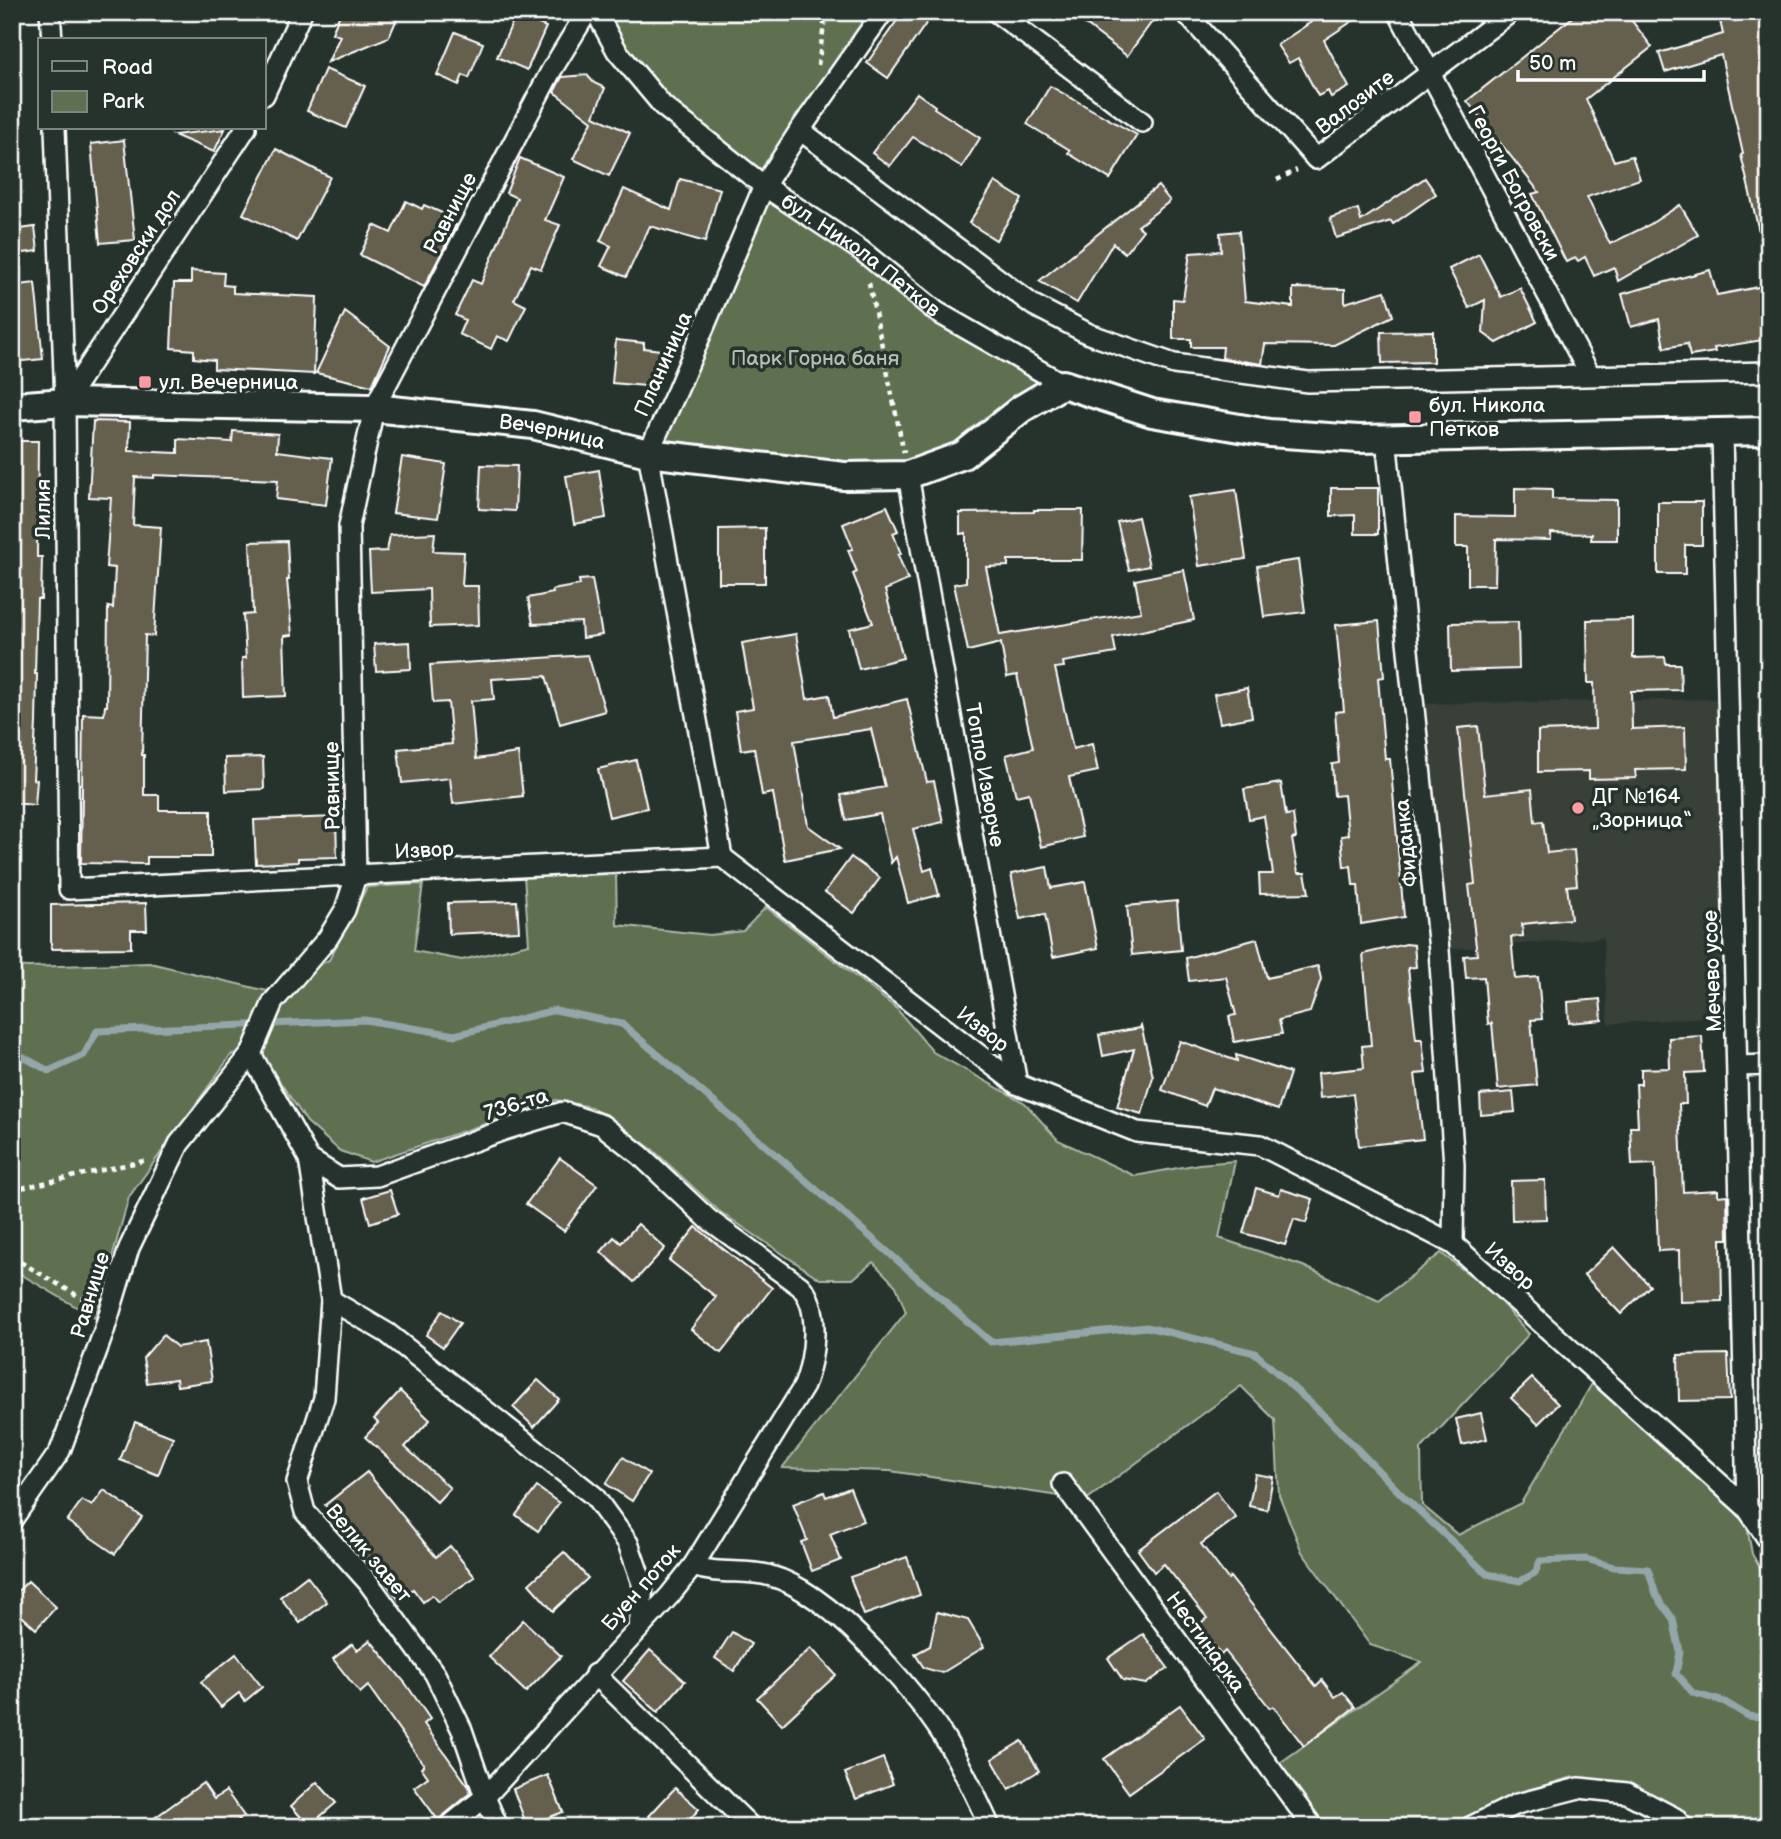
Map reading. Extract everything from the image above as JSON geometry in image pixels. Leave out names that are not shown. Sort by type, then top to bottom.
[{"type":"street","points":[[51,12],[51,38]]},
{"type":"street","points":[[266,91],[302,12]]},
{"type":"street","name":"Равнище","points":[[13,1518],[60,1451],[109,1314],[129,1248],[178,1144],[251,1054],[273,1002],[328,938],[345,909],[356,876],[349,526],[374,408],[551,71],[587,12]]},
{"type":"street","name":"бул. Никола Петков","points":[[596,12],[617,51],[663,107],[764,186],[862,251],[937,312],[1063,384],[1152,413],[1269,433],[1359,439],[1769,431]]},
{"type":"street","name":"Планиница","points":[[648,453],[764,186],[883,12]]},
{"type":"street","points":[[996,12],[1142,122]]},
{"type":"street","name":"Валозите","points":[[1185,12],[1316,159],[1511,12]]},
{"type":"street","name":"Георги Богровски","points":[[1398,12],[1590,375]]},
{"type":"street","name":"Лилия","points":[[55,130],[65,402],[69,889]]},
{"type":"street","name":"Ореховски дол","points":[[65,402],[245,130]]},
{"type":"street","points":[[800,130],[1033,305],[1088,334],[1174,364],[1308,382],[1769,372]]},
{"type":"street","name":"Вечерница","points":[[12,405],[65,402],[374,408],[533,425],[648,453],[845,475],[908,475],[963,455],[1021,409],[1063,384]]},
{"type":"street","name":"Мечево усое","points":[[1722,433],[1747,1508]]},
{"type":"street","name":"Фиданка","points":[[1386,438],[1439,950],[1454,1165],[1453,1244]]},
{"type":"street","points":[[648,453],[722,857]]},
{"type":"street","name":"Топло Изворче","points":[[908,475],[1017,1084]]},
{"type":"street","name":"Извор","points":[[69,889],[722,857],[1017,1084],[1137,1132],[1260,1145],[1453,1244],[1747,1508],[1769,1541]]},
{"type":"street","name":"Велик завет","points":[[251,1054],[309,1159],[331,1300],[324,1398],[297,1482],[305,1512],[368,1582],[435,1674],[462,1730],[498,1827]]},
{"type":"street","points":[[1738,1066],[1769,1065]]},
{"type":"street","name":"736-та","points":[[309,1159],[339,1178],[377,1176],[504,1130],[564,1112],[602,1125],[640,1155],[708,1219],[800,1286],[808,1298]]},
{"type":"street","name":"Буен поток","points":[[448,1827],[485,1797],[693,1566],[804,1386],[813,1348],[813,1320],[808,1298]]},
{"type":"street","points":[[331,1300],[387,1333],[594,1496],[628,1543],[643,1586],[639,1628]]},
{"type":"street","name":"Нестинарка","points":[[1063,1484],[1313,1827]]},
{"type":"street","points":[[693,1566],[717,1573],[747,1572],[772,1576],[798,1587],[820,1602],[860,1637],[928,1713],[966,1774],[990,1827]]},
{"type":"street","points":[[595,1674],[751,1827]]},
{"type":"street","points":[[1471,1827],[1517,1804],[1579,1788],[1627,1793],[1675,1818],[1683,1827]]},
{"type":"path","points":[[862,251],[908,475]]},
{"type":"path","points":[[12,1190],[173,1155]]},
{"type":"path","points":[[12,1257],[109,1314]]},
{"type":"shaded area","name":"ДГ №164 „Зорница“","points":[[1727,699],[1735,1015],[1608,1024],[1603,938],[1439,950],[1415,704]]},
{"type":"green space","points":[[597,12],[883,12],[764,186],[663,106]]},
{"type":"green space","name":"Парк Горна баня","points":[[764,186],[1063,384],[908,475],[648,453]]},
{"type":"green space","points":[[616,874],[617,925],[710,935],[743,931],[766,907],[896,1008],[933,1052],[1025,1103],[1058,1140],[1135,1176],[1199,1164],[1235,1161],[1219,1238],[1303,1266],[1379,1301],[1441,1253],[1491,1291],[1529,1334],[1421,1449],[1422,1505],[1458,1535],[1521,1503],[1593,1382],[1728,1503],[1747,1526],[1752,1554],[1769,1584],[1769,1827],[1695,1827],[1661,1802],[1628,1786],[1573,1777],[1514,1794],[1448,1827],[1324,1827],[1277,1765],[1422,1662],[1370,1645],[1302,1552],[1279,1495],[1275,1420],[1241,1386],[1086,1500],[890,1471],[782,1468],[906,1312],[896,1286],[873,1262],[853,1279],[820,1279],[719,1211],[652,1149],[591,1107],[556,1100],[371,1162],[340,1151],[307,1122],[269,1066],[232,1054],[129,1197],[95,1318],[12,1269],[12,966],[150,963],[267,991],[329,960],[367,887],[423,884],[414,951],[462,960],[529,944],[524,876]]},
{"type":"building","points":[[341,12],[400,12],[389,37],[328,62],[340,36],[332,33]]},
{"type":"building","points":[[903,12],[934,12],[888,78],[867,63]]},
{"type":"building","points":[[1069,12],[1159,12],[1127,56]]},
{"type":"building","points":[[1326,12],[1366,12],[1324,40],[1349,87],[1331,97],[1328,91],[1318,96],[1298,58],[1289,63],[1277,45]]},
{"type":"building","points":[[1579,12],[1625,12],[1652,47],[1586,99],[1614,161],[1632,156],[1640,179],[1587,197],[1610,244],[1649,225],[1680,205],[1698,235],[1618,281],[1614,267],[1594,276],[1585,257],[1566,262],[1532,194],[1539,192],[1467,101]]},
{"type":"building","points":[[1718,12],[1769,12],[1769,239],[1761,240],[1721,55],[1665,72],[1659,53],[1723,34]]},
{"type":"building","points":[[516,14],[546,27],[527,70],[497,57]]},
{"type":"building","points":[[455,32],[483,43],[469,78],[463,75],[459,85],[437,75]]},
{"type":"building","points":[[325,69],[365,86],[346,128],[307,111]]},
{"type":"building","points":[[587,75],[594,83],[605,88],[594,116],[630,133],[609,176],[573,159],[592,121],[554,92],[562,77]]},
{"type":"building","points":[[1050,86],[1137,135],[1110,179],[1027,124]]},
{"type":"building","points":[[917,93],[935,106],[934,108],[980,138],[962,167],[913,137],[890,166],[872,153]]},
{"type":"building","points":[[216,130],[225,130],[214,152],[174,135]]},
{"type":"building","points":[[124,140],[135,240],[100,243],[91,144]]},
{"type":"building","points":[[276,149],[330,177],[297,241],[243,214]]},
{"type":"building","points":[[520,158],[564,177],[545,220],[560,225],[541,269],[531,265],[514,300],[526,306],[509,341],[497,336],[491,349],[459,334],[465,320],[455,315],[472,280],[481,284],[517,198],[506,193]]},
{"type":"building","points":[[1425,178],[1436,194],[1393,224],[1391,221],[1336,238],[1330,218],[1358,209],[1361,221]]},
{"type":"building","points":[[680,179],[720,189],[705,242],[650,226],[626,277],[601,266],[611,246],[600,241],[624,189],[671,210]]},
{"type":"building","points":[[995,182],[1022,199],[996,240],[969,223]]},
{"type":"building","points":[[1158,186],[1170,201],[1138,226],[1143,230],[1125,253],[1113,243],[1077,303],[1039,281]]},
{"type":"building","points":[[406,201],[422,209],[424,205],[449,216],[447,220],[456,225],[424,287],[360,255],[374,225],[391,233]]},
{"type":"building","points":[[35,227],[38,251],[16,254],[13,230]]},
{"type":"building","points":[[1239,231],[1245,301],[1293,307],[1293,288],[1345,289],[1345,303],[1385,291],[1393,316],[1334,345],[1265,344],[1262,364],[1222,358],[1223,347],[1191,347],[1191,339],[1173,339],[1173,299],[1183,300],[1190,253],[1221,251],[1220,233]]},
{"type":"building","points":[[1479,254],[1501,297],[1520,288],[1537,322],[1497,343],[1483,333],[1485,300],[1469,308],[1449,269]]},
{"type":"building","points":[[1710,270],[1717,295],[1769,285],[1769,339],[1714,348],[1715,352],[1690,356],[1687,344],[1664,348],[1659,319],[1631,327],[1622,294]]},
{"type":"building","points":[[191,271],[224,273],[223,285],[233,286],[233,293],[317,297],[314,374],[214,369],[214,360],[194,358],[194,350],[171,348],[174,283],[191,283]]},
{"type":"building","points":[[35,283],[43,359],[12,362],[12,286]]},
{"type":"building","points":[[345,312],[390,346],[372,386],[316,373]]},
{"type":"building","points":[[1433,331],[1433,362],[1382,363],[1381,332]]},
{"type":"building","points":[[616,340],[644,343],[644,348],[661,350],[657,387],[612,383]]},
{"type":"building","points":[[93,421],[130,422],[129,451],[178,453],[178,439],[232,442],[233,431],[278,434],[277,451],[332,458],[326,505],[276,499],[278,480],[154,475],[154,478],[135,477],[133,525],[161,527],[154,636],[145,635],[142,755],[144,795],[159,795],[159,810],[211,810],[211,857],[147,857],[147,864],[81,863],[83,714],[104,715],[107,706],[108,607],[113,608],[115,568],[106,567],[111,498],[89,497]]},
{"type":"building","points":[[12,441],[38,441],[37,557],[42,557],[41,599],[37,599],[33,779],[37,780],[35,805],[12,803]]},
{"type":"building","points":[[402,457],[446,464],[438,518],[393,513]]},
{"type":"building","points":[[481,465],[517,466],[515,511],[479,509]]},
{"type":"building","points":[[599,470],[606,518],[574,524],[566,476]]},
{"type":"building","points":[[1331,488],[1378,488],[1378,534],[1355,534],[1355,515],[1331,516]]},
{"type":"building","points":[[1515,488],[1552,489],[1552,499],[1617,500],[1617,540],[1591,540],[1592,534],[1551,533],[1551,540],[1496,539],[1495,585],[1468,585],[1468,547],[1456,547],[1456,516],[1515,517]]},
{"type":"building","points":[[1236,490],[1246,559],[1199,566],[1189,497]]},
{"type":"building","points":[[1658,502],[1702,502],[1702,545],[1685,545],[1685,574],[1658,574]]},
{"type":"building","points":[[887,506],[898,531],[893,533],[908,580],[885,590],[903,658],[859,669],[849,629],[873,623],[853,574],[857,572],[848,550],[853,549],[843,524]]},
{"type":"building","points":[[1083,510],[1082,560],[1008,560],[1008,566],[986,567],[1000,635],[1141,612],[1135,580],[1184,570],[1194,620],[1113,637],[1116,653],[1063,662],[1064,667],[1055,668],[1073,749],[1092,744],[1098,771],[1069,777],[1083,837],[1041,847],[1029,793],[1016,796],[1006,755],[1033,748],[1017,675],[1007,677],[1001,643],[968,651],[954,584],[966,582],[966,533],[960,534],[960,513]]},
{"type":"building","points":[[1138,517],[1149,566],[1129,570],[1117,522]]},
{"type":"building","points":[[765,528],[765,583],[719,583],[719,529]]},
{"type":"building","points":[[435,533],[433,551],[464,552],[462,586],[478,586],[479,625],[430,627],[429,589],[371,592],[369,552],[387,551],[390,535]]},
{"type":"building","points":[[287,541],[292,635],[284,636],[286,696],[243,698],[242,658],[246,658],[243,615],[253,614],[250,542]]},
{"type":"building","points":[[1298,560],[1305,612],[1264,617],[1257,566]]},
{"type":"building","points":[[592,579],[602,635],[582,638],[581,622],[533,624],[528,598],[580,585],[579,580]]},
{"type":"building","points":[[1633,619],[1633,658],[1665,657],[1666,664],[1680,664],[1681,690],[1631,691],[1632,729],[1685,727],[1686,769],[1635,770],[1636,778],[1589,779],[1589,771],[1538,772],[1538,731],[1595,729],[1594,683],[1588,683],[1587,620]]},
{"type":"building","points":[[1379,621],[1384,677],[1378,678],[1385,759],[1390,759],[1404,917],[1361,924],[1358,885],[1353,885],[1351,866],[1344,867],[1341,836],[1348,835],[1344,795],[1334,796],[1332,764],[1339,763],[1335,712],[1344,711],[1336,625]]},
{"type":"building","points":[[1518,622],[1519,669],[1451,671],[1450,623]]},
{"type":"building","points":[[796,634],[807,699],[829,695],[833,717],[907,699],[927,782],[934,781],[943,822],[913,829],[924,871],[932,868],[939,895],[908,903],[896,857],[891,863],[880,814],[846,820],[841,795],[885,787],[871,729],[794,741],[808,826],[840,849],[785,860],[773,793],[762,795],[754,748],[741,750],[735,711],[753,708],[742,643]]},
{"type":"building","points":[[410,642],[411,669],[376,671],[374,644]]},
{"type":"building","points":[[588,655],[605,711],[560,724],[546,676],[492,679],[494,699],[471,701],[476,759],[518,753],[523,796],[453,804],[450,778],[402,783],[398,749],[452,744],[448,702],[433,703],[430,665]]},
{"type":"building","points":[[1247,688],[1252,717],[1220,723],[1214,694]]},
{"type":"building","points":[[1478,726],[1485,794],[1532,789],[1535,822],[1543,821],[1547,853],[1574,850],[1577,885],[1567,886],[1571,919],[1522,924],[1523,936],[1511,937],[1515,979],[1538,977],[1542,1019],[1531,1020],[1537,1085],[1498,1089],[1492,1023],[1488,1024],[1484,977],[1466,978],[1464,956],[1477,955],[1469,885],[1475,884],[1458,728]]},
{"type":"building","points":[[263,757],[264,789],[226,791],[225,758]]},
{"type":"building","points":[[636,760],[647,808],[609,817],[598,769]]},
{"type":"building","points":[[1281,783],[1286,815],[1293,814],[1296,838],[1292,839],[1298,873],[1305,873],[1309,893],[1260,894],[1259,874],[1273,874],[1264,816],[1249,819],[1244,789]]},
{"type":"building","points":[[336,817],[337,857],[298,858],[298,862],[256,864],[254,820]]},
{"type":"building","points":[[851,857],[880,878],[854,913],[825,892]]},
{"type":"building","points":[[1047,867],[1051,888],[1085,882],[1098,948],[1053,957],[1045,914],[1020,919],[1011,874]]},
{"type":"building","points":[[517,901],[519,931],[449,934],[448,903]]},
{"type":"building","points":[[1177,901],[1181,950],[1132,955],[1127,906]]},
{"type":"building","points":[[146,903],[147,930],[131,930],[131,948],[51,949],[51,905]]},
{"type":"building","points":[[1257,939],[1267,978],[1318,966],[1321,979],[1310,1012],[1279,1020],[1282,1034],[1234,1042],[1229,1016],[1236,1015],[1226,977],[1189,981],[1186,958]]},
{"type":"building","points":[[1406,944],[1414,945],[1416,967],[1408,968],[1416,1039],[1422,1039],[1426,1073],[1415,1074],[1423,1139],[1359,1146],[1353,1094],[1320,1098],[1318,1073],[1364,1068],[1362,1046],[1371,1045],[1363,954]]},
{"type":"building","points":[[1600,999],[1602,1020],[1569,1023],[1568,1002]]},
{"type":"building","points":[[1141,1025],[1153,1077],[1142,1114],[1117,1107],[1134,1049],[1103,1056],[1099,1035],[1140,1028]]},
{"type":"building","points":[[1702,1036],[1704,1072],[1685,1073],[1686,1104],[1679,1104],[1683,1192],[1718,1190],[1718,1196],[1727,1195],[1728,1239],[1721,1239],[1722,1301],[1680,1302],[1679,1250],[1658,1251],[1655,1164],[1632,1165],[1630,1127],[1638,1127],[1636,1084],[1641,1084],[1641,1069],[1670,1068],[1669,1038]]},
{"type":"building","points":[[1180,1041],[1237,1061],[1236,1055],[1290,1073],[1278,1110],[1212,1088],[1205,1106],[1162,1090]]},
{"type":"building","points":[[1513,1092],[1515,1112],[1481,1115],[1480,1095]]},
{"type":"building","points":[[560,1158],[597,1185],[564,1231],[526,1204]]},
{"type":"building","points":[[1545,1180],[1546,1219],[1512,1220],[1511,1181]]},
{"type":"building","points":[[1256,1188],[1279,1195],[1281,1189],[1313,1199],[1306,1223],[1294,1219],[1285,1245],[1243,1233]]},
{"type":"building","points":[[390,1190],[398,1214],[370,1223],[363,1198]]},
{"type":"building","points":[[638,1224],[665,1248],[634,1282],[601,1252],[614,1237],[621,1243]]},
{"type":"building","points":[[696,1227],[772,1288],[721,1353],[691,1329],[716,1297],[669,1260]]},
{"type":"building","points":[[1614,1247],[1650,1286],[1621,1314],[1584,1275]]},
{"type":"building","points":[[442,1311],[460,1323],[443,1347],[426,1335]]},
{"type":"building","points":[[163,1335],[177,1347],[206,1342],[212,1381],[177,1386],[176,1379],[147,1383],[143,1358]]},
{"type":"building","points":[[1728,1354],[1730,1400],[1679,1401],[1678,1355]]},
{"type":"building","points":[[1532,1378],[1558,1404],[1538,1424],[1511,1398]]},
{"type":"building","points":[[538,1380],[559,1399],[534,1427],[513,1407]]},
{"type":"building","points":[[400,1391],[430,1420],[405,1447],[450,1488],[437,1502],[365,1437],[378,1423],[374,1419]]},
{"type":"building","points":[[1481,1413],[1487,1439],[1462,1445],[1456,1419]]},
{"type":"building","points":[[135,1422],[173,1437],[158,1475],[120,1460]]},
{"type":"building","points":[[623,1457],[649,1474],[632,1501],[606,1484]]},
{"type":"building","points":[[367,1472],[436,1557],[450,1546],[475,1577],[438,1602],[432,1595],[423,1602],[413,1589],[399,1600],[325,1505]]},
{"type":"building","points":[[1255,1474],[1273,1477],[1267,1510],[1249,1506]]},
{"type":"building","points":[[537,1487],[559,1503],[538,1531],[516,1515]]},
{"type":"building","points":[[850,1488],[863,1521],[830,1534],[841,1560],[812,1571],[801,1542],[807,1540],[793,1504],[824,1492],[826,1497]]},
{"type":"building","points":[[104,1490],[142,1517],[115,1554],[67,1521],[82,1500],[92,1506]]},
{"type":"building","points":[[1216,1491],[1236,1518],[1201,1544],[1316,1686],[1322,1680],[1335,1697],[1343,1692],[1355,1707],[1304,1746],[1225,1651],[1221,1655],[1198,1625],[1207,1618],[1164,1564],[1154,1572],[1138,1550]]},
{"type":"building","points":[[564,1552],[588,1578],[553,1611],[529,1584]]},
{"type":"building","points":[[907,1557],[920,1595],[864,1615],[850,1577]]},
{"type":"building","points":[[307,1576],[327,1602],[300,1623],[280,1597]]},
{"type":"building","points":[[28,1581],[56,1607],[36,1629],[12,1607],[12,1597]]},
{"type":"building","points":[[937,1612],[968,1620],[984,1647],[942,1673],[924,1668],[915,1654],[930,1646]]},
{"type":"building","points":[[523,1620],[561,1656],[526,1692],[489,1657]]},
{"type":"building","points":[[732,1632],[751,1644],[734,1671],[715,1658]]},
{"type":"building","points":[[1143,1634],[1168,1668],[1146,1684],[1123,1680],[1108,1658]]},
{"type":"building","points":[[370,1640],[430,1719],[424,1724],[469,1787],[471,1793],[438,1820],[414,1787],[428,1777],[421,1767],[424,1765],[368,1686],[360,1693],[333,1659],[352,1644],[357,1650]]},
{"type":"building","points":[[811,1648],[836,1675],[782,1725],[757,1698]]},
{"type":"building","points":[[650,1650],[685,1681],[658,1712],[623,1681]]},
{"type":"building","points":[[236,1654],[262,1687],[245,1701],[239,1693],[221,1707],[201,1682]]},
{"type":"building","points":[[1180,1705],[1205,1739],[1129,1793],[1104,1759]]},
{"type":"building","points":[[1022,1741],[1039,1771],[1009,1789],[992,1759]]},
{"type":"building","points":[[883,1758],[893,1784],[856,1799],[845,1773]]},
{"type":"building","points":[[548,1775],[563,1812],[527,1826],[513,1789]]},
{"type":"building","points":[[317,1782],[336,1803],[309,1826],[291,1806]]},
{"type":"building","points":[[203,1783],[214,1799],[226,1791],[244,1816],[229,1827],[142,1827]]},
{"type":"building","points":[[675,1788],[699,1809],[683,1827],[661,1827],[649,1816]]},
{"type":"waterway","points":[[12,1054],[16,1053],[49,1071],[84,1055],[97,1031],[365,1020],[455,1035],[555,1010],[622,1024],[991,1342],[1147,1327],[1255,1353],[1328,1419],[1402,1495],[1487,1574],[1520,1581],[1535,1573],[1540,1561],[1586,1559],[1614,1567],[1648,1569],[1656,1595],[1673,1619],[1680,1652],[1676,1674],[1693,1693],[1725,1702],[1748,1716],[1769,1718]]},
{"type":"place","name":"ул. Вечерница","points":[[145,382]]},
{"type":"place","name":"бул. Никола Петков","points":[[1415,417]]},
{"type":"place","name":"ДГ №164 „Зорница“","points":[[1578,808]]}]
